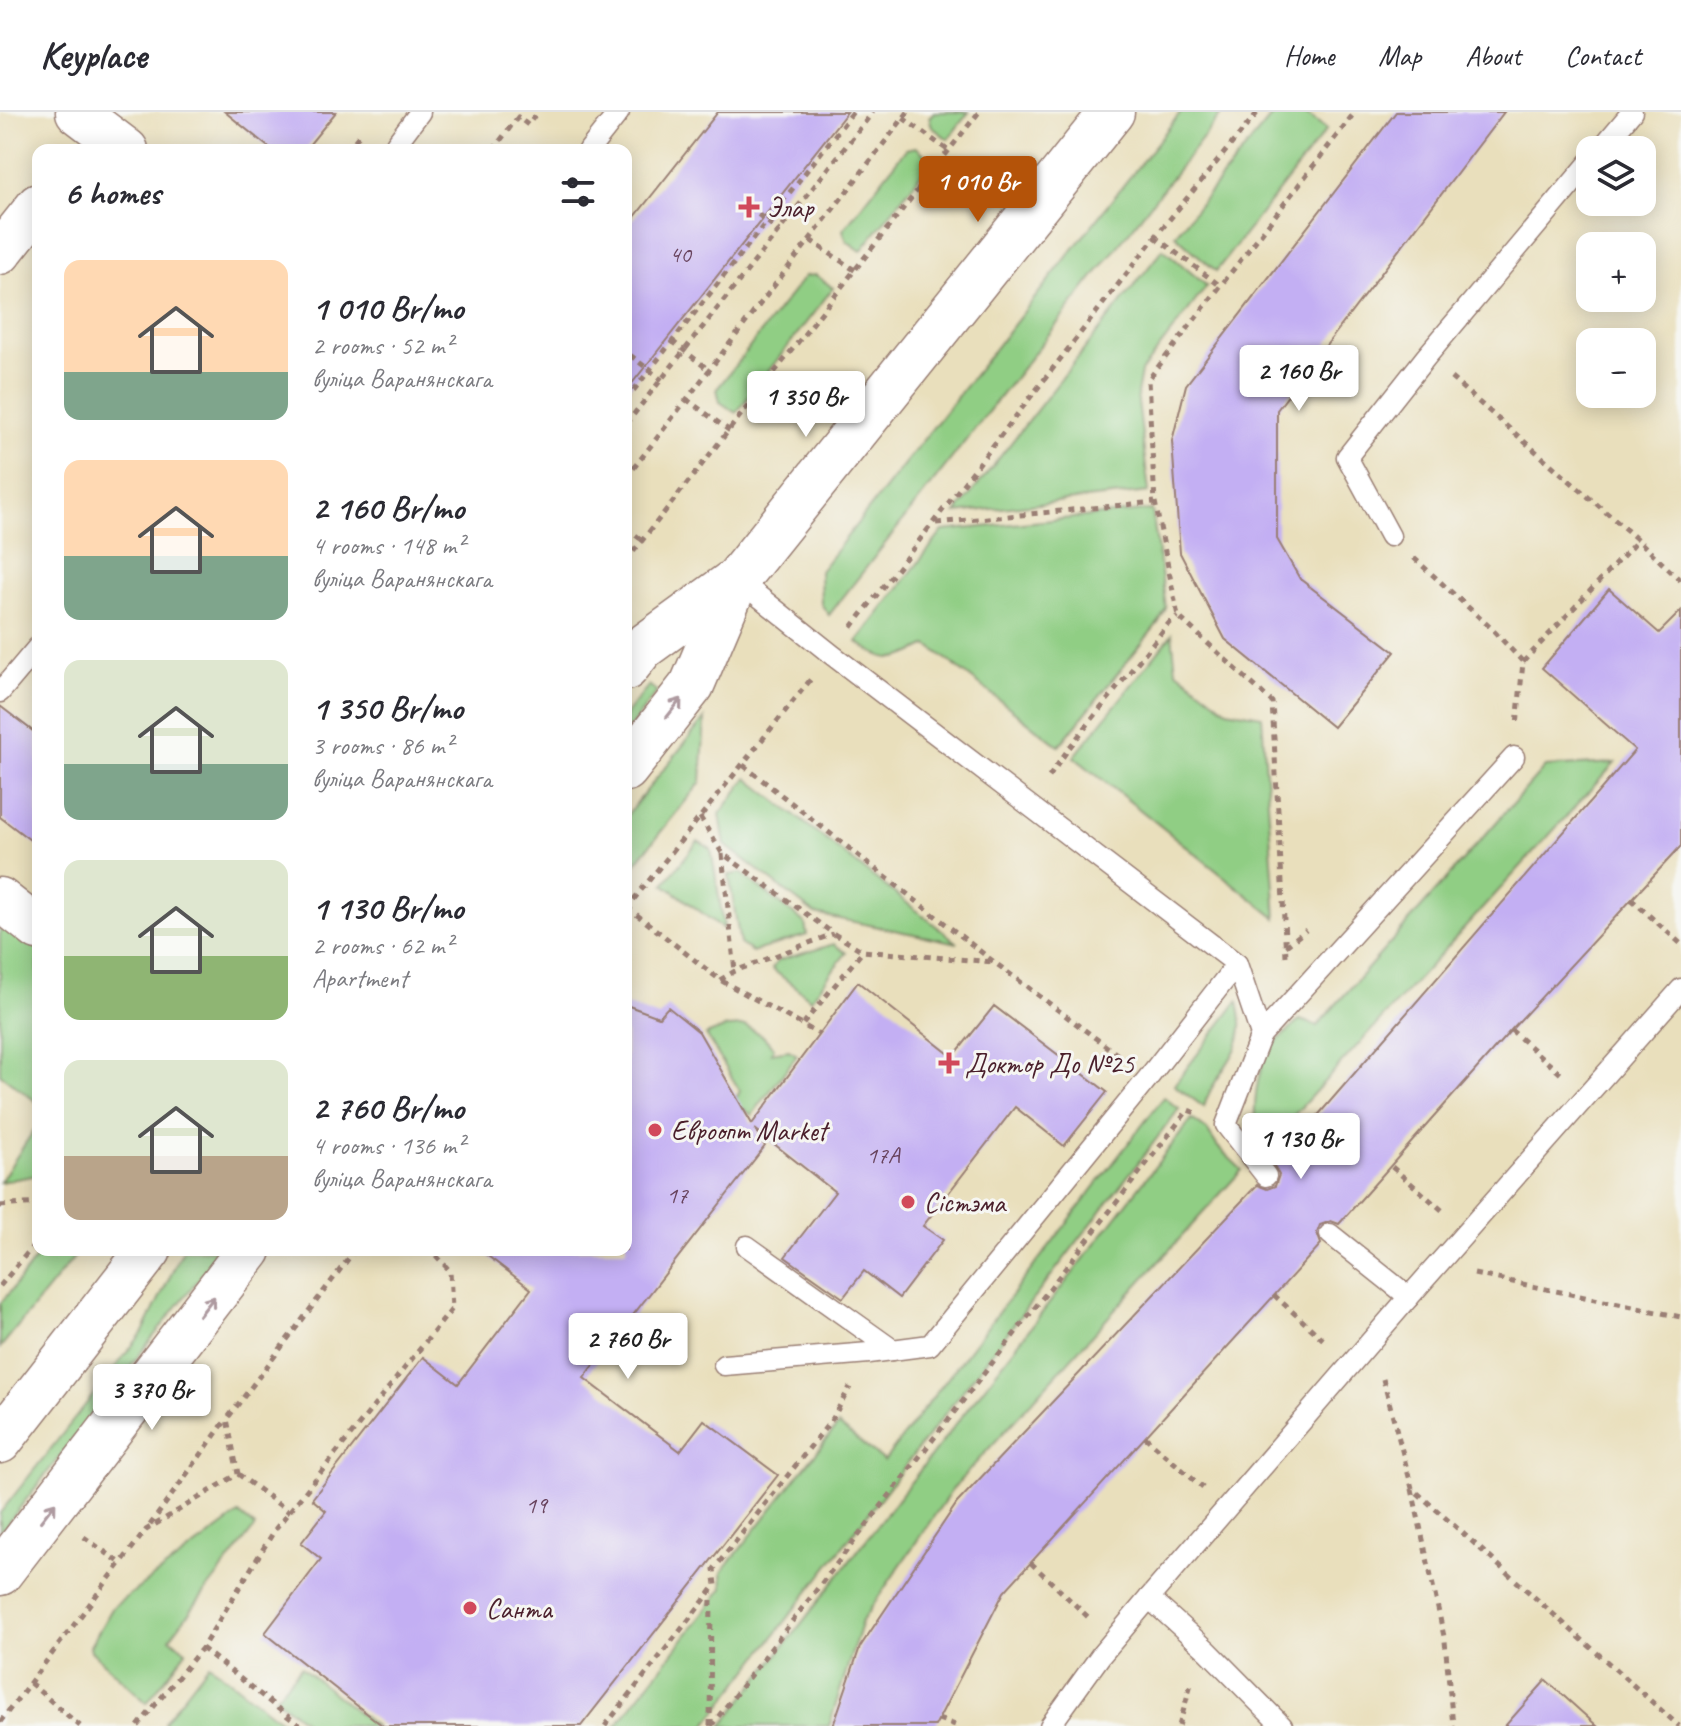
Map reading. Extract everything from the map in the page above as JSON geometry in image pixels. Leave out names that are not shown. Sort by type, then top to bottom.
[{"type":"main road","points":[[632,660],[642,648],[737,579],[1112,112]]},
{"type":"main road","points":[[632,761],[692,685],[737,579]]},
{"type":"main road","points":[[0,1441],[144,1256]]},
{"type":"main road","points":[[0,1573],[244,1256]]},
{"type":"street","points":[[0,253],[32,213]]},
{"type":"street","points":[[0,899],[32,924]]},
{"type":"lane","points":[[396,144],[420,112]]},
{"type":"lane","points":[[594,144],[619,112]]},
{"type":"lane","points":[[1612,136],[1632,112]]},
{"type":"lane","points":[[1390,536],[1347,457],[1426,357],[1576,179]]},
{"type":"lane","points":[[737,579],[1237,964],[1261,1035]]},
{"type":"lane","points":[[0,692],[32,654]]},
{"type":"lane","points":[[1266,1176],[1226,1125],[1261,1035],[1514,757]]},
{"type":"lane","points":[[724,1365],[930,1345],[1237,964]]},
{"type":"lane","points":[[1050,1726],[1051,1720],[1149,1598],[1681,989]]},
{"type":"lane","points":[[1330,1234],[1409,1297]]},
{"type":"lane","points":[[747,1246],[893,1350]]},
{"type":"lane","points":[[1149,1598],[1208,1651],[1282,1726]]},
{"type":"path","points":[[498,144],[518,117],[528,125],[537,112]]},
{"type":"path","points":[[632,392],[789,189],[853,112]]},
{"type":"path","points":[[632,417],[873,112]]},
{"type":"path","points":[[632,470],[908,112]]},
{"type":"path","points":[[632,553],[979,112]]},
{"type":"path","points":[[632,901],[935,523],[1155,237],[1258,112]]},
{"type":"path","points":[[1285,921],[1272,702],[1178,616],[1155,502],[1148,380],[1355,112]]},
{"type":"path","points":[[903,118],[949,151]]},
{"type":"path","points":[[749,207],[779,231]]},
{"type":"path","points":[[1155,237],[1222,287]]},
{"type":"path","points":[[810,240],[856,271]]},
{"type":"path","points":[[672,341],[709,370]]},
{"type":"path","points":[[632,357],[662,380]]},
{"type":"path","points":[[660,357],[671,367]]},
{"type":"path","points":[[1426,357],[1638,540],[1681,581]]},
{"type":"path","points":[[686,399],[730,431]]},
{"type":"path","points":[[935,523],[1155,502]]},
{"type":"path","points":[[632,532],[642,540]]},
{"type":"path","points":[[1514,757],[1523,662],[1638,540]]},
{"type":"path","points":[[1426,570],[1491,628],[1523,662]]},
{"type":"path","points":[[1069,748],[1169,623],[1178,616]]},
{"type":"path","points":[[743,765],[1188,1110],[1226,1125]]},
{"type":"path","points":[[700,817],[722,853],[834,934],[863,951],[994,962]]},
{"type":"path","points":[[722,853],[735,971]]},
{"type":"path","points":[[1631,899],[1681,944]]},
{"type":"path","points":[[632,913],[720,980],[819,1034]]},
{"type":"path","points":[[720,980],[735,971],[834,934]]},
{"type":"path","points":[[803,1024],[863,951]]},
{"type":"path","points":[[1511,1030],[1571,1083]]},
{"type":"path","points":[[711,1726],[1188,1110]]},
{"type":"path","points":[[1392,1167],[1450,1218]]},
{"type":"path","points":[[0,1206],[32,1203]]},
{"type":"path","points":[[0,1286],[32,1247]]},
{"type":"path","points":[[0,1722],[350,1256]]},
{"type":"path","points":[[138,1726],[202,1648],[289,1512],[452,1309],[450,1271],[436,1256]]},
{"type":"path","points":[[1436,1266],[1681,1317]]},
{"type":"path","points":[[1274,1295],[1334,1349]]},
{"type":"path","points":[[605,1726],[716,1585],[714,1569],[833,1418],[869,1353]]},
{"type":"path","points":[[1381,1369],[1412,1488],[1445,1641],[1453,1726]]},
{"type":"path","points":[[227,1419],[238,1474],[289,1512]]},
{"type":"path","points":[[1145,1437],[1207,1491]]},
{"type":"path","points":[[146,1530],[238,1474]]},
{"type":"path","points":[[1412,1488],[1679,1726]]},
{"type":"path","points":[[1031,1563],[1094,1623]]},
{"type":"path","points":[[711,1591],[711,1726]]},
{"type":"path","points":[[202,1648],[300,1726]]},
{"type":"path","points":[[30,1683],[80,1726]]},
{"type":"path","points":[[938,1719],[958,1726]]},
{"type":"green space","points":[[934,112],[969,112],[948,139],[932,127],[929,117]]},
{"type":"green space","points":[[1181,112],[1223,112],[829,615],[821,604],[820,571]]},
{"type":"green space","points":[[1275,112],[1303,112],[1327,129],[1216,271],[1175,235]]},
{"type":"green space","points":[[916,147],[932,160],[861,251],[847,241],[843,230],[906,149]]},
{"type":"green space","points":[[1163,249],[1207,286],[1141,372],[1137,394],[1149,492],[956,513]]},
{"type":"green space","points":[[816,275],[833,288],[736,413],[720,402],[717,389],[805,276]]},
{"type":"green space","points":[[1152,510],[1166,608],[1159,622],[1059,746],[928,645],[892,658],[877,654],[857,642],[943,531]]},
{"type":"green space","points":[[1172,634],[1176,670],[1227,710],[1262,716],[1276,918],[1074,757]]},
{"type":"green space","points":[[649,685],[657,692],[632,724],[632,706]]},
{"type":"green space","points":[[705,718],[701,782],[632,868],[632,809]]},
{"type":"green space","points":[[1615,763],[1264,1148],[1256,1128],[1257,1090],[1265,1057],[1276,1042],[1300,1020],[1317,1026],[1545,767]]},
{"type":"green space","points":[[747,778],[958,943],[815,914],[725,845],[720,814]]},
{"type":"green space","points":[[698,841],[711,849],[722,928],[664,884]]},
{"type":"green space","points":[[741,873],[805,923],[807,935],[752,952],[740,944],[729,875]]},
{"type":"green space","points":[[0,918],[32,943],[32,1098],[0,1074]]},
{"type":"green space","points":[[834,944],[846,953],[811,999],[772,969],[777,961]]},
{"type":"green space","points":[[1238,1001],[1241,1020],[1236,1048],[1204,1107],[1174,1085]]},
{"type":"green space","points":[[745,1026],[762,1035],[774,1048],[771,1053],[789,1050],[797,1055],[752,1115],[734,1102],[740,1091],[706,1035],[727,1027]]},
{"type":"green space","points":[[1164,1097],[1179,1109],[705,1726],[616,1726],[723,1588],[722,1572],[838,1425],[884,1461]]},
{"type":"green space","points":[[1192,1119],[1207,1130],[1218,1147],[1242,1170],[954,1487],[862,1621],[829,1726],[722,1726]]},
{"type":"green space","points":[[32,1133],[32,1176],[0,1182]]},
{"type":"green space","points":[[38,1256],[75,1256],[0,1348],[0,1304]]},
{"type":"green space","points":[[180,1256],[216,1256],[0,1533],[0,1513],[143,1332]]},
{"type":"green space","points":[[239,1514],[255,1527],[170,1638],[186,1651],[147,1703],[91,1651],[90,1646],[113,1607]]},
{"type":"green space","points":[[209,1664],[287,1726],[165,1726],[164,1722]]},
{"type":"green space","points":[[301,1667],[375,1726],[311,1726],[275,1698]]},
{"type":"building","points":[[225,112],[336,112],[310,144],[265,144]]},
{"type":"building","points":[[718,112],[847,112],[632,383],[632,220]]},
{"type":"building","points":[[1396,112],[1504,112],[1277,410],[1277,539],[1300,579],[1395,652],[1333,727],[1225,639],[1180,553],[1172,441],[1186,385]]},
{"type":"building","points":[[1609,589],[1659,633],[1681,611],[1681,846],[1511,1030],[1339,1224],[1331,1221],[1320,1225],[1317,1233],[1321,1244],[1004,1592],[935,1726],[833,1726],[860,1647],[957,1503],[1257,1185],[1267,1189],[1275,1186],[1279,1175],[1274,1166],[1635,750],[1542,668]]},
{"type":"building","points":[[0,706],[32,730],[32,841],[0,817]]},
{"type":"building","points":[[858,982],[953,1057],[994,1006],[1107,1092],[1064,1146],[1015,1107],[923,1226],[943,1240],[899,1298],[864,1271],[843,1298],[785,1257],[835,1192],[755,1129],[765,1146],[584,1378],[680,1451],[704,1420],[778,1475],[581,1726],[383,1726],[265,1633],[321,1559],[301,1543],[326,1511],[312,1499],[423,1357],[458,1384],[531,1289],[488,1256],[632,1256],[632,1007],[659,1017],[668,1007],[699,1032],[752,1124]]},
{"type":"building","points":[[1546,1680],[1597,1726],[1505,1726]]},
{"type":"place","name":"Элар","points":[[749,207]]},
{"type":"place","name":"Доктор До №25","points":[[949,1063]]},
{"type":"place","name":"Евроопт Market","points":[[655,1130]]},
{"type":"place","name":"Сістэма","points":[[908,1202]]},
{"type":"place","name":"Санта","points":[[470,1608]]}]
